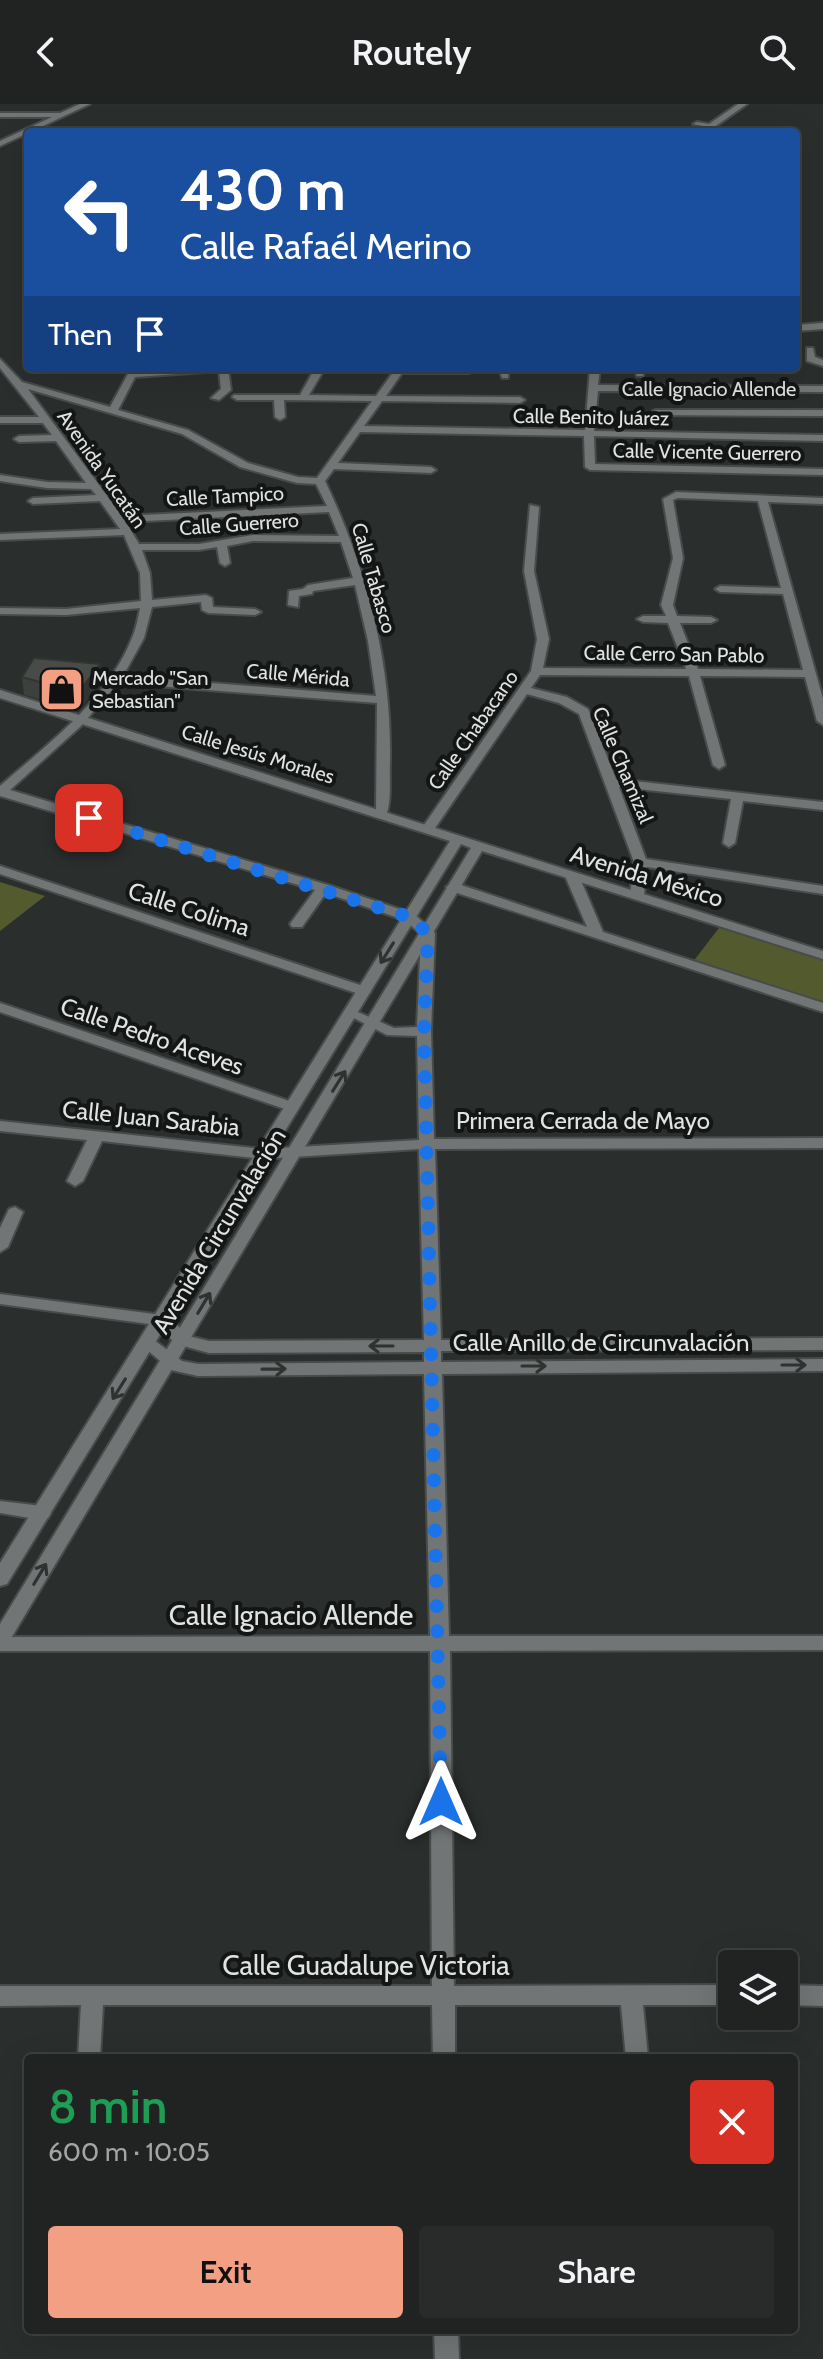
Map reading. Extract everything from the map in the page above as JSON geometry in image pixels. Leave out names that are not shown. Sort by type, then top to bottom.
[{"type":"street","points":[[35,128],[86,104]]},
{"type":"street","points":[[727,104],[697,124],[710,126],[743,104]]},
{"type":"street","points":[[0,115],[62,116]]},
{"type":"street","points":[[0,144],[24,133]]},
{"type":"street","points":[[800,326],[823,323]]},
{"type":"street","points":[[810,350],[810,359],[823,363]]},
{"type":"street","name":"Avenida Yucatán","points":[[0,362],[20,384],[125,532],[145,571],[148,606],[129,657],[114,679],[81,720],[0,791]]},
{"type":"street","points":[[113,410],[132,374],[162,372]]},
{"type":"street","points":[[216,398],[226,390],[223,372]]},
{"type":"street","points":[[304,396],[318,372]]},
{"type":"street","points":[[20,384],[185,432],[244,465],[297,480],[320,481],[398,372]]},
{"type":"street","points":[[589,435],[595,372]]},
{"type":"street","name":"Calle Ignacio Allende","points":[[595,388],[823,389]]},
{"type":"street","points":[[237,397],[520,400]]},
{"type":"street","points":[[279,397],[280,417]]},
{"type":"street","points":[[440,414],[444,399]]},
{"type":"street","points":[[656,413],[823,413]]},
{"type":"street","points":[[524,419],[524,434]]},
{"type":"street","points":[[0,420],[45,420]]},
{"type":"street","name":"Calle Benito Juárez","points":[[358,429],[823,438]]},
{"type":"street","name":"Calle Vicente Guerrero","points":[[589,435],[590,467],[823,472]]},
{"type":"street","points":[[19,439],[58,438]]},
{"type":"street","points":[[331,466],[431,470]]},
{"type":"street","points":[[0,478],[47,485],[94,486]]},
{"type":"street","name":"Calle Tabasco","points":[[320,481],[347,539],[373,634],[383,700],[382,813]]},
{"type":"street","points":[[719,765],[693,671],[667,605],[678,558],[668,499],[676,495],[823,501]]},
{"type":"street","points":[[33,501],[102,498]]},
{"type":"street","points":[[762,499],[823,721]]},
{"type":"street","name":"Calle Chabacano","points":[[428,828],[537,671],[543,639],[529,571],[534,507]]},
{"type":"street","name":"Calle Tampico","points":[[117,519],[334,509]]},
{"type":"street","points":[[0,537],[125,532]]},
{"type":"street","name":"Calle Guerrero","points":[[134,547],[199,547],[253,538],[347,539]]},
{"type":"street","points":[[221,542],[225,563]]},
{"type":"street","points":[[294,605],[293,593],[308,592],[308,588],[320,583],[358,581]]},
{"type":"street","points":[[720,589],[787,591]]},
{"type":"street","points":[[0,611],[66,612],[206,598],[208,610],[255,612]]},
{"type":"street","points":[[643,619],[711,620]]},
{"type":"street","name":"Calle Cerro San Pablo","points":[[537,671],[810,674]]},
{"type":"street","name":"Calle Mérida","points":[[114,679],[383,700]]},
{"type":"street","name":"Calle Chamizal","points":[[523,690],[563,700],[584,712],[641,862],[637,895]]},
{"type":"street","name":"Calle Jesús Morales","points":[[0,694],[458,839]]},
{"type":"street","points":[[611,782],[737,799],[823,806]]},
{"type":"street","points":[[0,791],[323,888],[409,917],[428,933],[424,1031],[430,1366],[440,1642],[444,2054]]},
{"type":"street","points":[[729,843],[737,799]]},
{"type":"street","name":"Avenida México","points":[[458,839],[823,955]]},
{"type":"street","name":"Avenida Circunvalación","points":[[0,1579],[458,839]]},
{"type":"street","name":"Avenida Circunvalación","points":[[0,1642],[479,846]]},
{"type":"street","points":[[641,862],[823,890]]},
{"type":"street","name":"Calle Colima","points":[[0,870],[364,991]]},
{"type":"street","points":[[572,876],[598,935]]},
{"type":"street","points":[[453,887],[823,1008]]},
{"type":"street","points":[[297,924],[323,888]]},
{"type":"street","name":"Calle Pedro Aceves","points":[[0,1007],[290,1106]]},
{"type":"street","points":[[351,1013],[392,1032],[424,1031]]},
{"type":"street","name":"Calle Juan Sarabia","points":[[0,1126],[262,1154],[296,1150]]},
{"type":"street","points":[[75,1181],[97,1136]]},
{"type":"street","name":"Primera Cerrada de Mayo","points":[[296,1150],[426,1144],[823,1143]]},
{"type":"street","points":[[0,1247],[15,1212]]},
{"type":"street","points":[[0,1299],[162,1320],[182,1340]]},
{"type":"street","name":"Calle Anillo de Circunvalación","points":[[182,1340],[209,1347],[823,1344]]},
{"type":"street","name":"Calle Anillo de Circunvalación","points":[[148,1344],[169,1361],[198,1370],[823,1365]]},
{"type":"street","points":[[0,1507],[42,1513]]},
{"type":"street","name":"Calle Ignacio Allende","points":[[0,1642],[823,1643]]},
{"type":"street","points":[[631,1994],[637,2054]]},
{"type":"street","name":"Calle Guadalupe Victoria","points":[[0,1996],[718,1995]]},
{"type":"street","points":[[798,1995],[823,1996]]},
{"type":"street","points":[[89,2054],[93,1996]]},
{"type":"street","points":[[446,2334],[447,2359]]},
{"type":"green space","points":[[0,882],[45,896],[0,931]]},
{"type":"green space","points":[[722,924],[823,955],[823,1004],[692,963]]},
{"type":"building","points":[[34,658],[100,664],[78,693],[22,677]]},
{"type":"place","name":"Mercado \"San Sebastian\"","points":[[61,689]]},
{"type":"route","points":[[89,818],[409,917],[428,933],[424,1031],[430,1366],[440,1642],[441,1802]]}]
